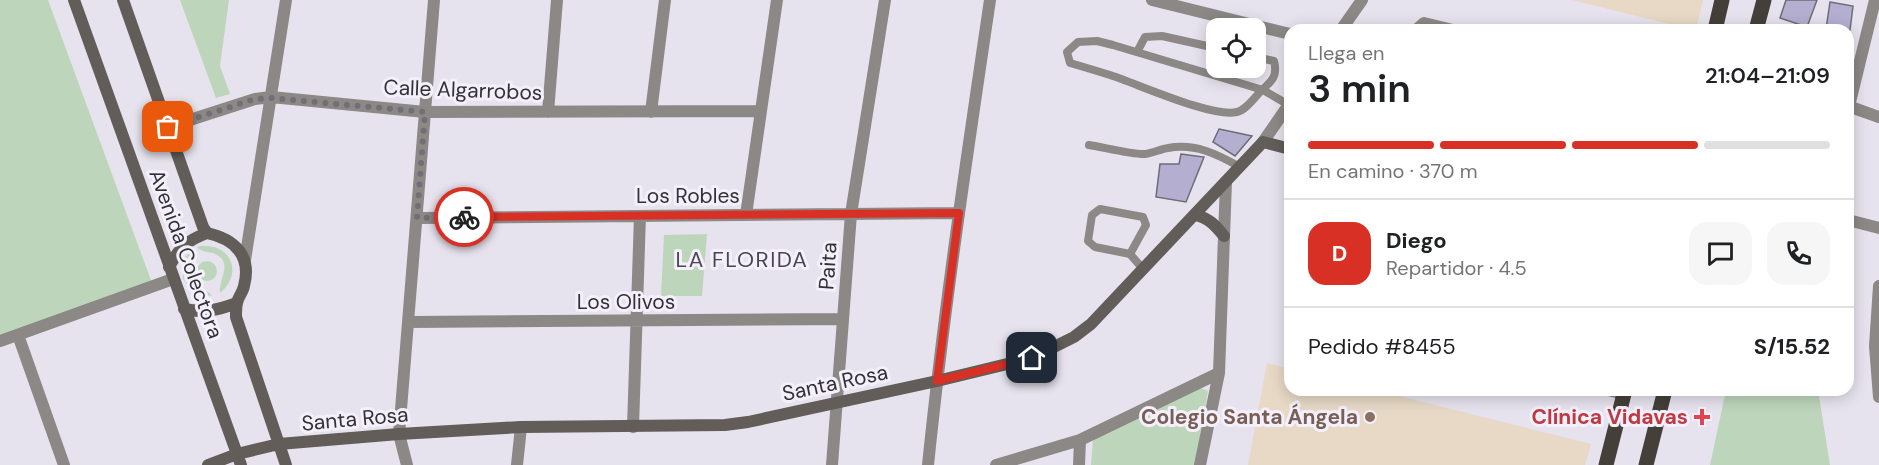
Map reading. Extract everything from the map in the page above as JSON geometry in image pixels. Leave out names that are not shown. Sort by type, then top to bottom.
[{"type":"main road","points":[[1716,24],[1722,0]]},
{"type":"main road","points":[[1758,24],[1764,0]]},
{"type":"main road","points":[[1606,465],[1623,396]]},
{"type":"main road","points":[[1646,465],[1663,396]]},
{"type":"street","name":"Avenida Colectora","points":[[74,0],[239,459]]},
{"type":"street","name":"Avenida Colectora","points":[[123,0],[203,227],[207,233],[223,237],[236,246],[245,260],[247,274],[244,289],[237,303],[236,317],[285,465]]},
{"type":"street","points":[[245,260],[285,0]]},
{"type":"street","points":[[407,465],[399,434],[434,0]]},
{"type":"street","points":[[548,112],[557,0]]},
{"type":"street","points":[[651,112],[665,0]]},
{"type":"street","points":[[747,215],[777,0]]},
{"type":"street","name":"Paita","points":[[832,465],[851,214],[885,0]]},
{"type":"street","points":[[928,465],[959,213],[990,0]]},
{"type":"street","points":[[1152,0],[1199,6],[1284,32]]},
{"type":"street","points":[[1345,24],[1362,0]]},
{"type":"street","points":[[1854,82],[1875,0]]},
{"type":"street","name":"Calle Algarrobos","points":[[168,127],[255,99],[271,98],[425,112],[761,111]]},
{"type":"street","points":[[1854,108],[1879,117]]},
{"type":"street","name":"Santa Rosa","points":[[208,465],[239,459],[279,444],[399,434],[521,428],[725,425],[777,416],[1012,364],[1052,350],[1090,324],[1144,270],[1263,142],[1284,111]]},
{"type":"street","points":[[1263,142],[1284,147]]},
{"type":"street","points":[[1200,465],[1219,373],[1226,182]]},
{"type":"street","name":"Los Robles","points":[[417,218],[959,213]]},
{"type":"street","points":[[1195,215],[1204,217],[1224,236]]},
{"type":"street","points":[[633,427],[640,216]]},
{"type":"street","points":[[1854,222],[1879,228]]},
{"type":"street","points":[[0,341],[171,273],[180,249],[192,239],[207,233]]},
{"type":"street","points":[[1879,286],[1875,346],[1879,397]]},
{"type":"street","points":[[184,309],[202,312],[219,310],[237,303]]},
{"type":"street","name":"Los Olivos","points":[[408,322],[843,319]]},
{"type":"street","points":[[18,335],[64,465]]},
{"type":"street","points":[[996,465],[1080,440],[1219,373]]},
{"type":"street","points":[[517,465],[521,428]]},
{"type":"street","points":[[1079,465],[1080,440]]},
{"type":"lane","points":[[1137,52],[1145,38],[1162,36],[1206,46]]},
{"type":"lane","points":[[1266,59],[1274,61],[1275,79],[1263,90],[1240,112],[1228,113],[1204,108],[1070,63],[1067,52],[1078,42],[1097,41],[1263,90],[1284,101]]},
{"type":"lane","points":[[1089,145],[1146,154],[1177,146],[1193,147],[1220,156],[1240,167]]},
{"type":"lane","points":[[1130,254],[1146,225],[1143,217],[1100,209],[1092,215],[1088,241],[1095,247],[1130,254],[1144,270]]},
{"type":"shaded area","points":[[1572,0],[1703,0],[1697,24],[1669,24]]},
{"type":"shaded area","name":"Colegio Santa Ángela","points":[[1267,363],[1284,367],[1284,396],[1399,396],[1591,444],[1585,465],[1248,465]]},
{"type":"green space","points":[[0,0],[48,0],[152,283],[0,336]]},
{"type":"green space","points":[[180,0],[229,0],[220,66],[230,94],[216,98]]},
{"type":"green space","points":[[707,234],[702,296],[661,296],[664,235]]},
{"type":"green space","points":[[197,247],[220,249],[231,261],[231,277],[220,293],[224,262],[221,257]]},
{"type":"green space","points":[[190,252],[192,258],[189,270],[192,281],[212,296],[194,293],[183,279],[183,259]]},
{"type":"green space","points":[[207,261],[214,264],[217,271],[214,278],[207,281],[200,278],[197,271],[200,264]]},
{"type":"green space","points":[[1198,387],[1208,391],[1195,465],[1091,465],[1093,438]]},
{"type":"green space","points":[[1725,396],[1819,396],[1830,465],[1710,465]]},
{"type":"building","points":[[1786,0],[1817,0],[1808,24],[1798,24],[1780,18]]},
{"type":"building","points":[[1830,2],[1853,6],[1851,24],[1827,24]]},
{"type":"building","points":[[1219,129],[1252,136],[1235,156],[1213,142]]},
{"type":"building","points":[[1181,154],[1204,157],[1186,202],[1156,197],[1160,164],[1179,164]]},
{"type":"way so far","points":[[168,127],[255,99],[271,98],[425,112],[417,218],[464,217]]},
{"type":"place","name":"Colegio Santa Ángela","points":[[1370,417]]},
{"type":"place","name":"Clínica Vidavas","points":[[1702,417]]},
{"type":"district","name":"LA FLORIDA","points":[[742,259]]},
{"type":"route","points":[[464,217],[959,213],[937,381],[1032,358]]}]
